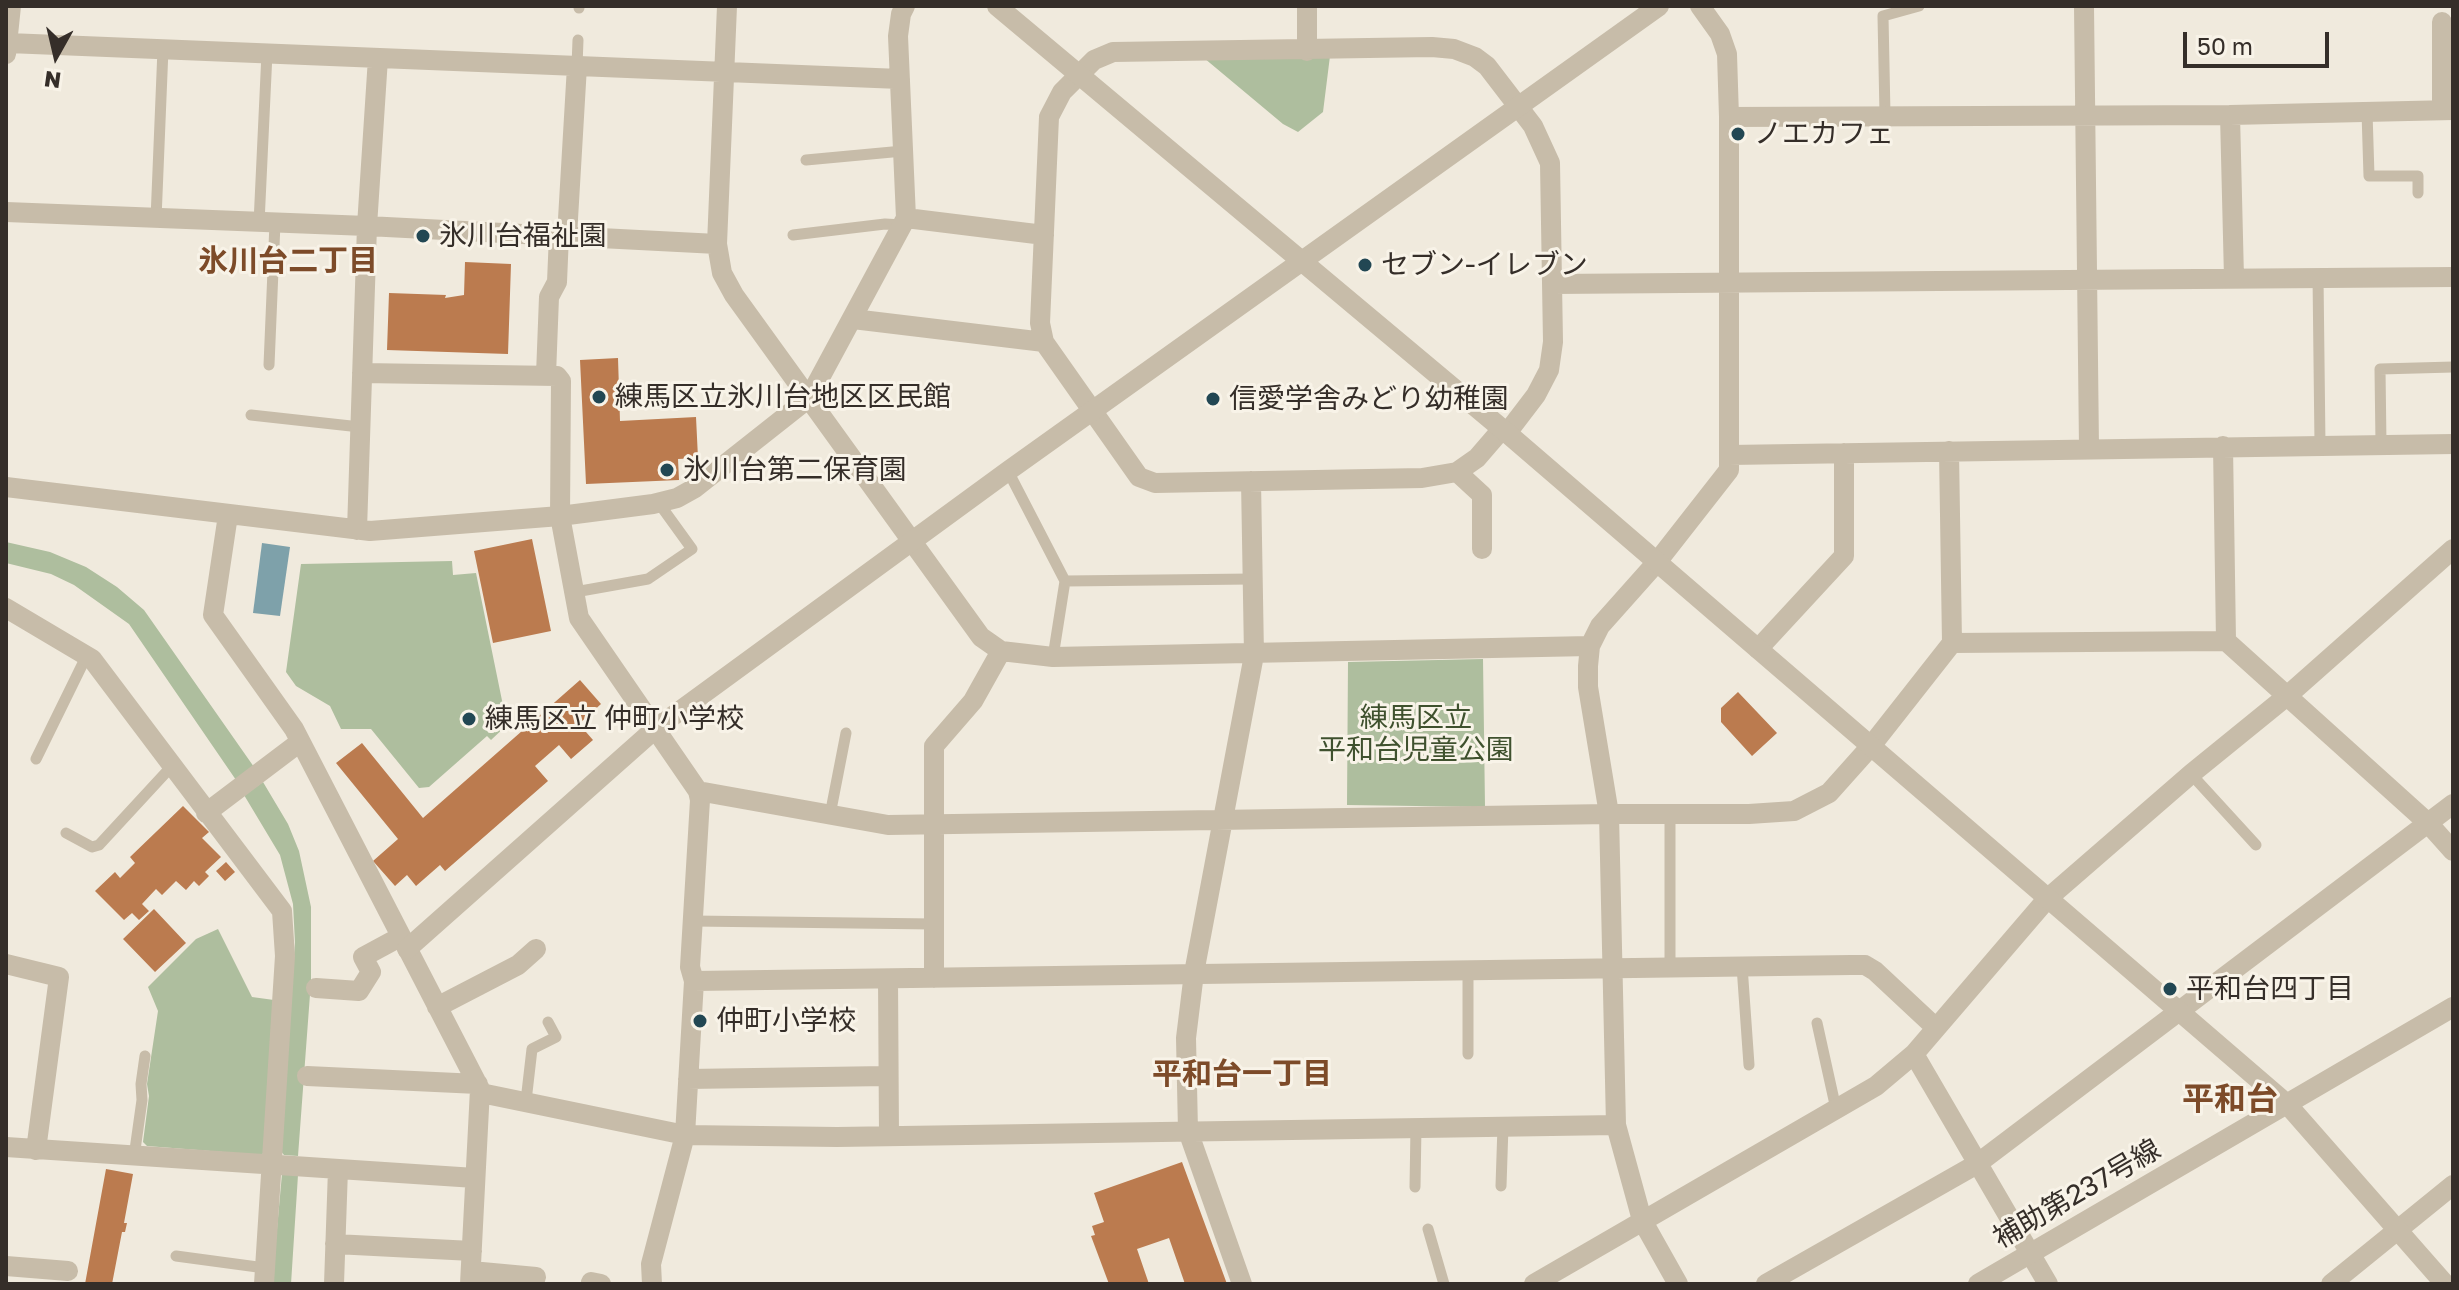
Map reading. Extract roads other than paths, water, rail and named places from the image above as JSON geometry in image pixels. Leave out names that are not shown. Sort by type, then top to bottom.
[{"type":"street","points":[[11,6],[7,49],[163,49],[900,79]]},
{"type":"street","points":[[727,6],[717,244],[722,273],[734,295],[981,637],[1001,651],[1032,657],[1590,646]]},
{"type":"street","points":[[6,487],[357,530],[440,527],[560,516],[677,498],[695,488],[809,398],[905,221],[898,36],[905,6]]},
{"type":"street","points":[[997,6],[1504,431],[2287,1104],[2445,1284]]},
{"type":"street","points":[[1307,6],[1307,51]]},
{"type":"street","points":[[316,988],[359,991],[371,972],[363,957],[404,943],[655,729],[1008,471],[1659,6]]},
{"type":"street","points":[[1678,1284],[1642,1220],[1616,1125],[1609,814],[1588,687],[1590,646],[1600,626],[1657,562],[1729,470],[1727,54],[1720,34],[1700,6]]},
{"type":"street","points":[[2084,6],[2089,448]]},
{"type":"street","points":[[1729,117],[2230,115],[2448,110],[2442,22]]},
{"type":"street","points":[[1454,49],[1475,57],[1487,66],[1533,126],[1550,163],[1553,342],[1549,370],[1536,395],[1477,458],[1457,472],[1422,478],[1155,483],[1139,477],[1044,342],[1040,323],[1049,117],[1062,92],[1079,74],[1094,60],[1113,52],[1454,49]]},
{"type":"street","points":[[357,530],[367,226],[378,58]]},
{"type":"street","points":[[546,375],[549,297],[557,282],[563,236],[577,66]]},
{"type":"street","points":[[2230,115],[2234,278]]},
{"type":"street","points":[[6,212],[717,244]]},
{"type":"street","points":[[905,221],[1044,235]]},
{"type":"street","points":[[1553,284],[2453,277]]},
{"type":"street","points":[[853,319],[1044,342]]},
{"type":"street","points":[[362,373],[557,376],[561,381],[560,516],[579,618],[698,791],[690,967],[694,981],[685,1135],[654,1247],[652,1284]]},
{"type":"street","points":[[1729,455],[2453,444]]},
{"type":"street","points":[[2223,446],[2226,641]]},
{"type":"street","points":[[698,791],[888,825],[1794,811],[1829,793],[1871,746],[1952,643],[1949,451]]},
{"type":"street","points":[[1758,649],[1844,556],[1844,453]]},
{"type":"street","points":[[1457,472],[1482,495],[1482,549]]},
{"type":"street","points":[[1242,1284],[1188,1131],[1186,1038],[1194,973],[1254,655],[1251,481]]},
{"type":"street","points":[[228,515],[213,615],[294,729],[479,1089],[471,1269]]},
{"type":"street","points":[[1534,1284],[1876,1086],[1914,1054],[2047,899],[2191,774],[2287,696],[2453,549]]},
{"type":"street","points":[[6,608],[87,655],[282,911],[285,956],[264,1276]]},
{"type":"street","points":[[1952,643],[2226,641],[2428,823],[2453,851]]},
{"type":"street","points":[[934,978],[934,746],[973,701],[1001,651]]},
{"type":"street","points":[[206,813],[300,742]]},
{"type":"street","points":[[1766,1284],[1977,1164],[2453,804]]},
{"type":"street","points":[[437,1007],[518,965],[536,949]]},
{"type":"street","points":[[6,964],[59,977],[36,1150]]},
{"type":"street","points":[[694,981],[1865,965],[1935,1027]]},
{"type":"street","points":[[888,979],[889,1135]]},
{"type":"street","name":"補助第237号線","points":[[1978,1284],[2453,1007]]},
{"type":"street","points":[[1914,1054],[2048,1284]]},
{"type":"street","points":[[307,1076],[479,1089],[685,1135],[1616,1125]]},
{"type":"street","points":[[688,1079],[887,1076]]},
{"type":"street","points":[[6,1147],[272,1167],[475,1178]]},
{"type":"street","points":[[334,1284],[338,1169]]},
{"type":"street","points":[[2331,1284],[2453,1185]]},
{"type":"street","points":[[335,1244],[471,1269],[536,1277]]},
{"type":"street","points":[[6,1266],[68,1271]]},
{"type":"lane","points":[[1885,115],[1883,16],[1919,6]]},
{"type":"lane","points":[[577,66],[578,40]]},
{"type":"lane","points":[[156,219],[163,49]]},
{"type":"lane","points":[[267,53],[269,365]]},
{"type":"lane","points":[[2367,112],[2369,176],[2418,176],[2418,193]]},
{"type":"lane","points":[[806,160],[903,151]]},
{"type":"lane","points":[[793,235],[905,221]]},
{"type":"lane","points":[[2318,276],[2320,445]]},
{"type":"lane","points":[[2381,444],[2380,369],[2453,367]]},
{"type":"lane","points":[[251,415],[360,427]]},
{"type":"lane","points":[[1008,471],[1065,581],[1053,657]]},
{"type":"lane","points":[[575,592],[648,579],[692,549],[658,502]]},
{"type":"lane","points":[[1065,581],[1252,579]]},
{"type":"lane","points":[[36,759],[87,655]]},
{"type":"lane","points":[[830,815],[846,733]]},
{"type":"lane","points":[[66,833],[92,847],[99,845],[171,767]]},
{"type":"lane","points":[[2191,774],[2256,845]]},
{"type":"lane","points":[[1670,815],[1670,967]]},
{"type":"lane","points":[[693,921],[934,924]]},
{"type":"lane","points":[[1742,966],[1749,1065]]},
{"type":"lane","points":[[1468,971],[1468,1054]]},
{"type":"lane","points":[[526,1101],[532,1049],[556,1037],[548,1022]]},
{"type":"lane","points":[[1817,1023],[1836,1109]]},
{"type":"lane","points":[[134,1157],[145,1056]]},
{"type":"lane","points":[[1501,1186],[1503,1126]]},
{"type":"lane","points":[[1415,1187],[1416,1127]]},
{"type":"lane","points":[[1428,1229],[1444,1284]]},
{"type":"lane","points":[[176,1256],[264,1276]]},
{"type":"water","points":[[262,543],[290,547],[280,616],[253,613]]},
{"type":"place","name":"ノエカフェ","points":[[1738,134]]},
{"type":"place","name":"氷川台福祉園","points":[[423,236]]},
{"type":"place","name":"セブン-イレブン","points":[[1365,265]]},
{"type":"place","name":"練馬区立氷川台地区区民館","points":[[599,397]]},
{"type":"place","name":"信愛学舎みどり幼稚園","points":[[1213,399]]},
{"type":"place","name":"氷川台第二保育園","points":[[667,470]]},
{"type":"place","name":"練馬区立 仲町小学校","points":[[469,719]]},
{"type":"place","name":"平和台四丁目","points":[[2170,989]]},
{"type":"place","name":"仲町小学校","points":[[700,1021]]},
{"type":"district","name":"氷川台二丁目","points":[[288,261]]},
{"type":"district","name":"平和台一丁目","points":[[1242,1074]]},
{"type":"district","name":"平和台","points":[[2230,1100]]},
{"type":"park label","name":"練馬区立 平和台児童公園","points":[[1416,734]]}]
